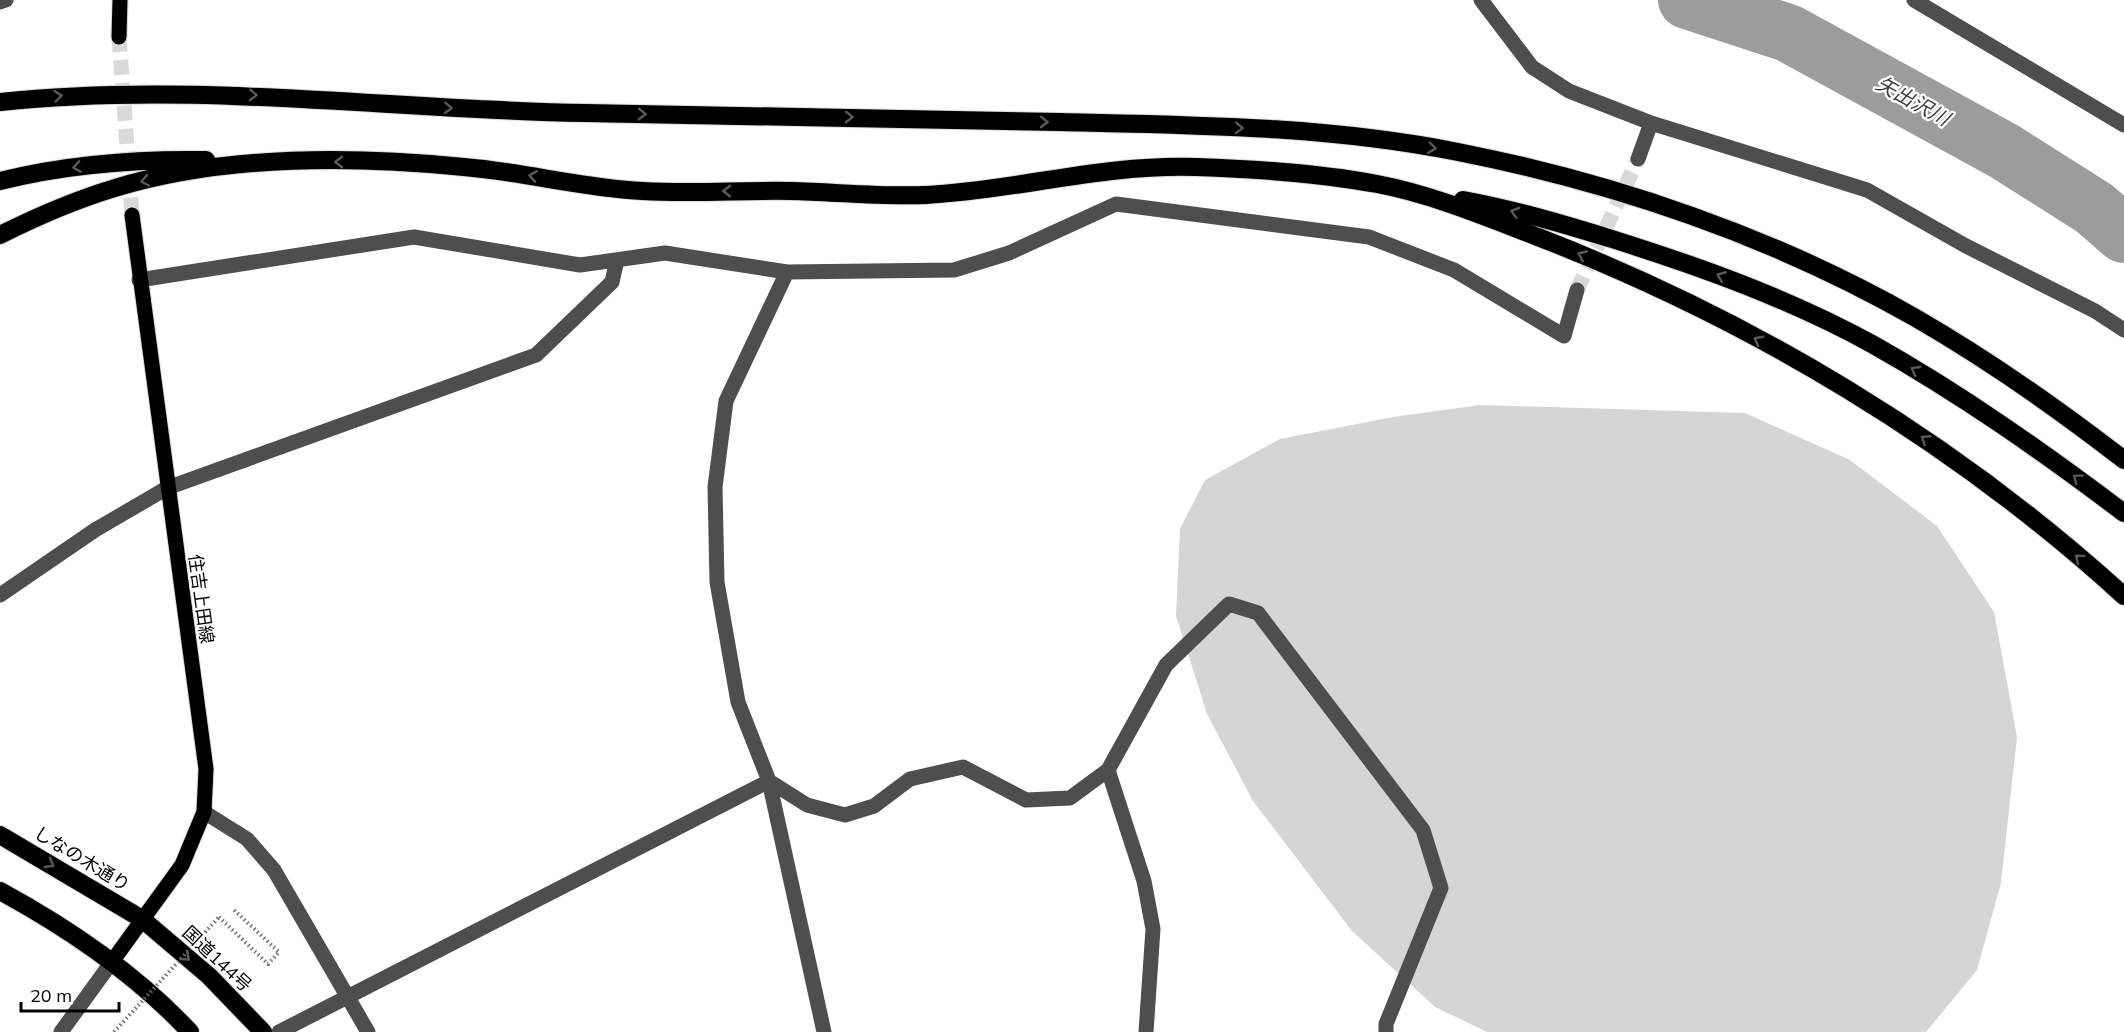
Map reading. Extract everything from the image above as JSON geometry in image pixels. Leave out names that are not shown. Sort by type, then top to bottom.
[{"type":"highway","points":[[0,102],[71,94],[170,93],[257,95],[579,113],[1137,124],[1344,136],[1454,152],[1557,175],[1648,203],[1741,235],[1831,275],[1912,316],[1996,368],[2083,428],[2124,460]]},
{"type":"highway","points":[[0,181],[91,164],[157,159],[402,162],[464,167],[641,192],[785,191],[921,195],[1138,167],[1280,171],[1381,184],[1491,205],[1586,231],[1690,264],[1785,302],[1870,344],[1952,392],[2037,447],[2124,513]]},
{"type":"highway","points":[[0,235],[54,209],[119,186],[192,170],[262,162]]},
{"type":"highway","points":[[1381,184],[1479,215],[1569,249],[1662,290],[1836,383],[1951,456],[2037,522],[2124,596]]},
{"type":"highway","name":"しなの木通り","points":[[0,835],[142,919]]},
{"type":"highway","points":[[0,891],[33,909],[111,963],[190,1032]]},
{"type":"highway","name":"国道144号","points":[[142,919],[208,976],[263,1032]]},
{"type":"main road","points":[[119,37],[120,0]]},
{"type":"main road","name":"住吉上田線","points":[[111,963],[182,865],[204,812],[206,769],[132,215]]},
{"type":"street","points":[[0,2],[6,0]]},
{"type":"street","points":[[1481,0],[1532,67],[1569,91],[1651,123],[1867,190],[1966,246],[2095,311],[2124,330]]},
{"type":"street","points":[[1914,0],[2124,125]]},
{"type":"street","points":[[1638,159],[1651,123]]},
{"type":"street","points":[[139,280],[414,237],[580,266],[665,253],[787,272],[954,270],[1009,253],[1116,204],[1369,237],[1454,270],[1564,336],[1577,290]]},
{"type":"street","points":[[0,595],[95,530],[167,488],[536,355],[612,282],[617,260]]},
{"type":"street","points":[[787,272],[726,401],[715,487],[717,582],[738,702],[769,781],[824,1032]]},
{"type":"street","points":[[769,781],[807,805],[844,815],[874,806],[910,779],[963,767],[1026,800],[1070,798],[1108,770],[1166,664],[1229,604],[1258,613],[1423,830],[1441,888],[1386,1024],[1386,1032]]},
{"type":"street","points":[[1108,770],[1144,881],[1153,929],[1146,1032]]},
{"type":"street","points":[[279,1032],[769,781]]},
{"type":"street","points":[[204,812],[247,839],[274,870],[368,1032]]},
{"type":"street","points":[[61,1032],[111,963]]},
{"type":"path","points":[[114,1032],[219,916],[268,964],[279,952],[234,910]]},
{"type":"shaded area","points":[[1480,405],[1745,413],[1850,460],[1937,526],[1994,612],[2017,737],[2001,883],[1977,970],[1926,1032],[1487,1032],[1435,1007],[1352,931],[1253,801],[1207,714],[1176,616],[1180,529],[1205,480],[1280,439],[1393,417]]},
{"type":"waterway","name":"矢出沢川","points":[[1687,0],[1788,33],[2004,151],[2094,208],[2124,234]]},
{"type":"tunnel","points":[[119,37],[132,215]]},
{"type":"tunnel","points":[[1577,290],[1638,159]]}]
